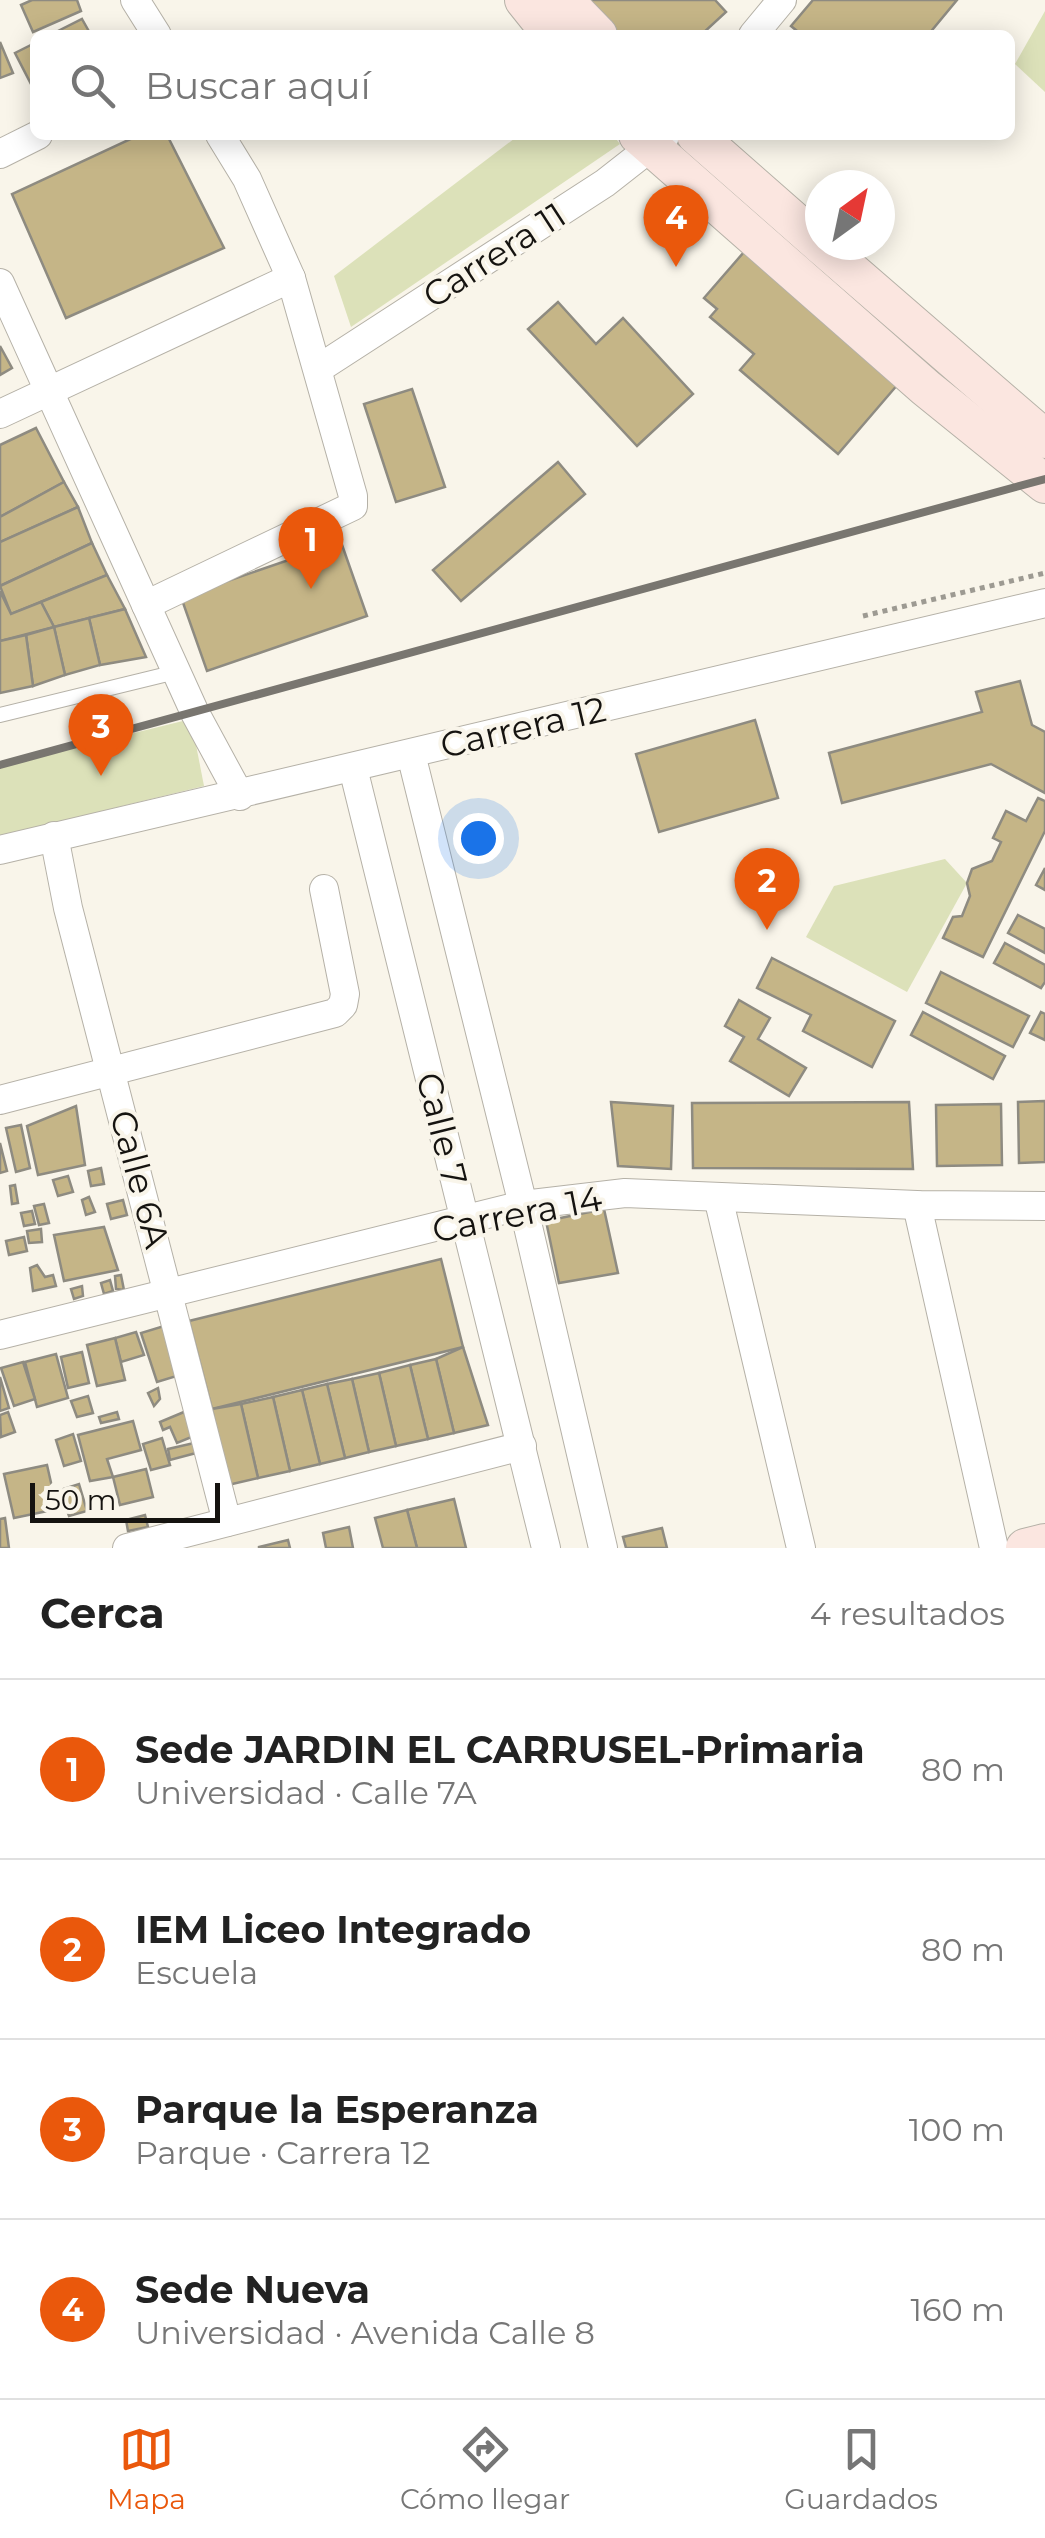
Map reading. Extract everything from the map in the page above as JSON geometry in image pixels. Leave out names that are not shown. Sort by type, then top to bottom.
[{"type":"main road","points":[[524,0],[548,30]]},
{"type":"main road","points":[[564,0],[593,30]]},
{"type":"main road","points":[[653,140],[926,388],[1045,484]]},
{"type":"main road","points":[[702,140],[805,232]]},
{"type":"main road","points":[[837,260],[1045,439]]},
{"type":"main road","points":[[1025,1548],[1045,1543]]},
{"type":"street","points":[[135,0],[155,30]]},
{"type":"street","points":[[756,30],[782,0]]},
{"type":"street","points":[[0,154],[30,139]]},
{"type":"street","points":[[146,604],[353,506],[291,278],[247,180],[223,140]]},
{"type":"street","name":"Carrera 11","points":[[318,369],[605,183],[651,140]]},
{"type":"street","points":[[0,414],[291,278]]},
{"type":"street","points":[[0,283],[176,672],[240,796]]},
{"type":"street","name":"Carrera 12","points":[[0,850],[1045,603]]},
{"type":"street","points":[[411,754],[603,1548]]},
{"type":"street","name":"Calle 7","points":[[353,768],[546,1548]]},
{"type":"street","name":"Calle 6A","points":[[54,836],[68,908],[227,1522]]},
{"type":"street","points":[[0,1100],[334,1014],[343,1006],[345,994],[324,889]]},
{"type":"street","name":"Carrera 14","points":[[0,1335],[523,1206],[625,1193],[1045,1206]]},
{"type":"street","points":[[718,1197],[801,1548]]},
{"type":"street","points":[[917,1205],[994,1548]]},
{"type":"street","points":[[127,1548],[522,1446]]},
{"type":"lane","points":[[0,715],[176,672]]},
{"type":"green space","points":[[1045,11],[1045,92],[1015,64]]},
{"type":"green space","points":[[512,140],[617,140],[620,144],[351,327],[334,276]]},
{"type":"green space","points":[[191,719],[204,786],[0,836],[0,766]]},
{"type":"green space","points":[[945,859],[967,883],[907,992],[806,937],[834,886]]},
{"type":"building","points":[[32,0],[77,0],[81,11],[32,30],[21,5]]},
{"type":"building","points":[[715,0],[726,12],[706,30],[613,30],[588,3]]},
{"type":"building","points":[[813,0],[957,0],[932,30],[796,30],[791,26]]},
{"type":"building","points":[[82,19],[88,30],[60,30]]},
{"type":"building","points":[[0,42],[13,73],[0,78]]},
{"type":"building","points":[[30,46],[30,82],[15,53]]},
{"type":"building","points":[[128,140],[170,140],[224,248],[66,318],[12,194]]},
{"type":"building","points":[[744,252],[899,383],[838,454],[740,370],[754,354],[710,317],[717,309],[704,298]]},
{"type":"building","points":[[558,302],[596,344],[623,318],[693,394],[637,446],[528,329]]},
{"type":"building","points":[[0,346],[12,368],[0,375]]},
{"type":"building","points":[[412,389],[445,487],[396,502],[364,404]]},
{"type":"building","points":[[36,428],[64,482],[0,517],[0,445]]},
{"type":"building","points":[[558,462],[585,494],[461,601],[433,570]]},
{"type":"building","points":[[64,482],[78,507],[0,542],[0,517]]},
{"type":"building","points":[[78,507],[92,543],[0,586],[0,542]]},
{"type":"building","points":[[341,542],[367,616],[207,671],[181,597]]},
{"type":"building","points":[[92,543],[107,575],[11,614],[0,586]]},
{"type":"building","points":[[107,575],[125,609],[54,627],[41,602]]},
{"type":"building","points":[[0,591],[11,614],[41,602],[54,627],[0,641]]},
{"type":"building","points":[[125,609],[146,657],[100,665],[89,618]]},
{"type":"building","points":[[89,618],[100,665],[65,675],[54,627]]},
{"type":"building","points":[[54,627],[65,675],[33,686],[26,635]]},
{"type":"building","points":[[26,635],[33,686],[0,693],[0,641]]},
{"type":"building","points":[[1020,681],[1032,725],[1045,732],[1045,793],[991,764],[842,803],[829,753],[982,712],[976,692]]},
{"type":"building","points":[[755,720],[778,798],[659,832],[636,754]]},
{"type":"building","points":[[1038,798],[1045,801],[1045,831],[983,957],[943,938],[953,917],[962,916],[970,896],[967,883],[972,869],[992,861],[1001,842],[993,838],[1006,811],[1026,821]]},
{"type":"building","points":[[1045,868],[1045,890],[1036,885]]},
{"type":"building","points":[[1018,915],[1045,929],[1045,953],[1008,933]]},
{"type":"building","points":[[1005,943],[1045,965],[1041,988],[994,963]]},
{"type":"building","points":[[772,958],[895,1021],[872,1067],[803,1031],[811,1015],[757,988]]},
{"type":"building","points":[[941,972],[1029,1016],[1013,1047],[926,1003]]},
{"type":"building","points":[[739,1000],[770,1018],[758,1039],[806,1068],[789,1096],[730,1061],[744,1037],[725,1026]]},
{"type":"building","points":[[923,1012],[1005,1056],[993,1079],[911,1035]]},
{"type":"building","points":[[1041,1012],[1045,1014],[1045,1040],[1030,1033]]},
{"type":"building","points":[[1045,1101],[1045,1162],[1019,1163],[1018,1102]]},
{"type":"building","points":[[611,1102],[673,1106],[671,1169],[618,1166]]},
{"type":"building","points":[[909,1102],[913,1169],[693,1168],[692,1103]]},
{"type":"building","points":[[1001,1104],[1002,1165],[937,1166],[936,1105]]},
{"type":"building","points":[[76,1106],[85,1165],[38,1175],[27,1126]]},
{"type":"building","points":[[21,1125],[30,1168],[16,1172],[6,1128]]},
{"type":"building","points":[[0,1143],[7,1171],[0,1173]]},
{"type":"building","points":[[101,1168],[104,1184],[91,1186],[88,1171]]},
{"type":"building","points":[[68,1176],[73,1192],[58,1196],[53,1180]]},
{"type":"building","points":[[15,1185],[18,1203],[12,1204],[10,1186]]},
{"type":"building","points":[[89,1197],[95,1212],[86,1215],[82,1200]]},
{"type":"building","points":[[123,1200],[127,1215],[111,1219],[107,1204]]},
{"type":"building","points":[[44,1204],[49,1223],[39,1225],[34,1206]]},
{"type":"building","points":[[604,1209],[618,1273],[559,1283],[546,1221]]},
{"type":"building","points":[[32,1211],[35,1224],[24,1226],[21,1213]]},
{"type":"building","points":[[104,1227],[118,1270],[64,1281],[54,1235]]},
{"type":"building","points":[[41,1229],[42,1242],[29,1243],[27,1231]]},
{"type":"building","points":[[24,1237],[27,1251],[9,1255],[6,1241]]},
{"type":"building","points":[[441,1259],[463,1347],[212,1409],[189,1321]]},
{"type":"building","points":[[37,1265],[45,1277],[53,1275],[56,1286],[33,1291],[30,1268]]},
{"type":"building","points":[[121,1275],[124,1290],[116,1289],[115,1276]]},
{"type":"building","points":[[110,1280],[113,1291],[104,1294],[101,1283]]},
{"type":"building","points":[[82,1286],[83,1296],[74,1299],[71,1289]]},
{"type":"building","points":[[164,1326],[180,1375],[157,1382],[141,1333]]},
{"type":"building","points":[[136,1332],[144,1355],[121,1362],[115,1338]]},
{"type":"building","points":[[115,1338],[125,1380],[97,1386],[87,1345]]},
{"type":"building","points":[[463,1347],[488,1425],[454,1433],[436,1359]]},
{"type":"building","points":[[82,1352],[89,1383],[68,1388],[61,1357]]},
{"type":"building","points":[[56,1354],[68,1398],[37,1407],[25,1362]]},
{"type":"building","points":[[436,1359],[454,1433],[428,1439],[410,1365]]},
{"type":"building","points":[[23,1362],[35,1399],[14,1406],[1,1368]]},
{"type":"building","points":[[410,1365],[428,1439],[396,1446],[379,1373]]},
{"type":"building","points":[[379,1373],[396,1446],[369,1452],[352,1379]]},
{"type":"building","points":[[0,1377],[9,1408],[0,1411]]},
{"type":"building","points":[[352,1379],[369,1452],[345,1458],[327,1384]]},
{"type":"building","points":[[327,1384],[345,1458],[320,1464],[302,1390]]},
{"type":"building","points":[[158,1388],[160,1399],[154,1406],[148,1393]]},
{"type":"building","points":[[302,1390],[320,1464],[290,1471],[273,1397]]},
{"type":"building","points":[[88,1396],[93,1413],[77,1417],[71,1401]]},
{"type":"building","points":[[273,1397],[290,1471],[258,1478],[241,1404]]},
{"type":"building","points":[[241,1404],[258,1478],[228,1485],[212,1409]]},
{"type":"building","points":[[8,1412],[15,1432],[1,1437],[0,1415]]},
{"type":"building","points":[[117,1412],[119,1419],[101,1423],[99,1417]]},
{"type":"building","points":[[184,1412],[194,1436],[177,1443],[170,1427],[163,1430],[160,1422]]},
{"type":"building","points":[[133,1421],[141,1450],[107,1459],[113,1477],[90,1481],[78,1435]]},
{"type":"building","points":[[73,1434],[81,1461],[64,1466],[56,1440]]},
{"type":"building","points":[[162,1438],[170,1465],[151,1470],[143,1444]]},
{"type":"building","points":[[194,1443],[196,1453],[170,1460],[168,1449]]},
{"type":"building","points":[[47,1465],[57,1509],[14,1518],[4,1474]]},
{"type":"building","points":[[146,1469],[153,1497],[120,1505],[113,1477]]},
{"type":"building","points":[[79,1484],[87,1511],[69,1516],[60,1490]]},
{"type":"building","points":[[454,1499],[466,1548],[417,1548],[407,1510]]},
{"type":"building","points":[[407,1510],[417,1548],[383,1548],[375,1518]]},
{"type":"building","points":[[145,1515],[148,1527],[128,1531],[126,1520]]},
{"type":"building","points":[[5,1518],[9,1548],[0,1548],[0,1519]]},
{"type":"building","points":[[349,1527],[353,1548],[326,1548],[323,1533]]},
{"type":"building","points":[[662,1528],[667,1548],[626,1548],[623,1537]]},
{"type":"building","points":[[288,1540],[290,1548],[259,1548],[259,1547]]},
{"type":"railway","points":[[0,765],[1045,479]]},
{"type":"place","name":"Sede Nueva","points":[[676,267]]},
{"type":"place","name":"Sede JARDIN EL CARRUSEL-Primaria","points":[[311,589]]},
{"type":"place","name":"Parque la Esperanza","points":[[101,776]]},
{"type":"place","name":"IEM Liceo Integrado","points":[[767,930]]}]
